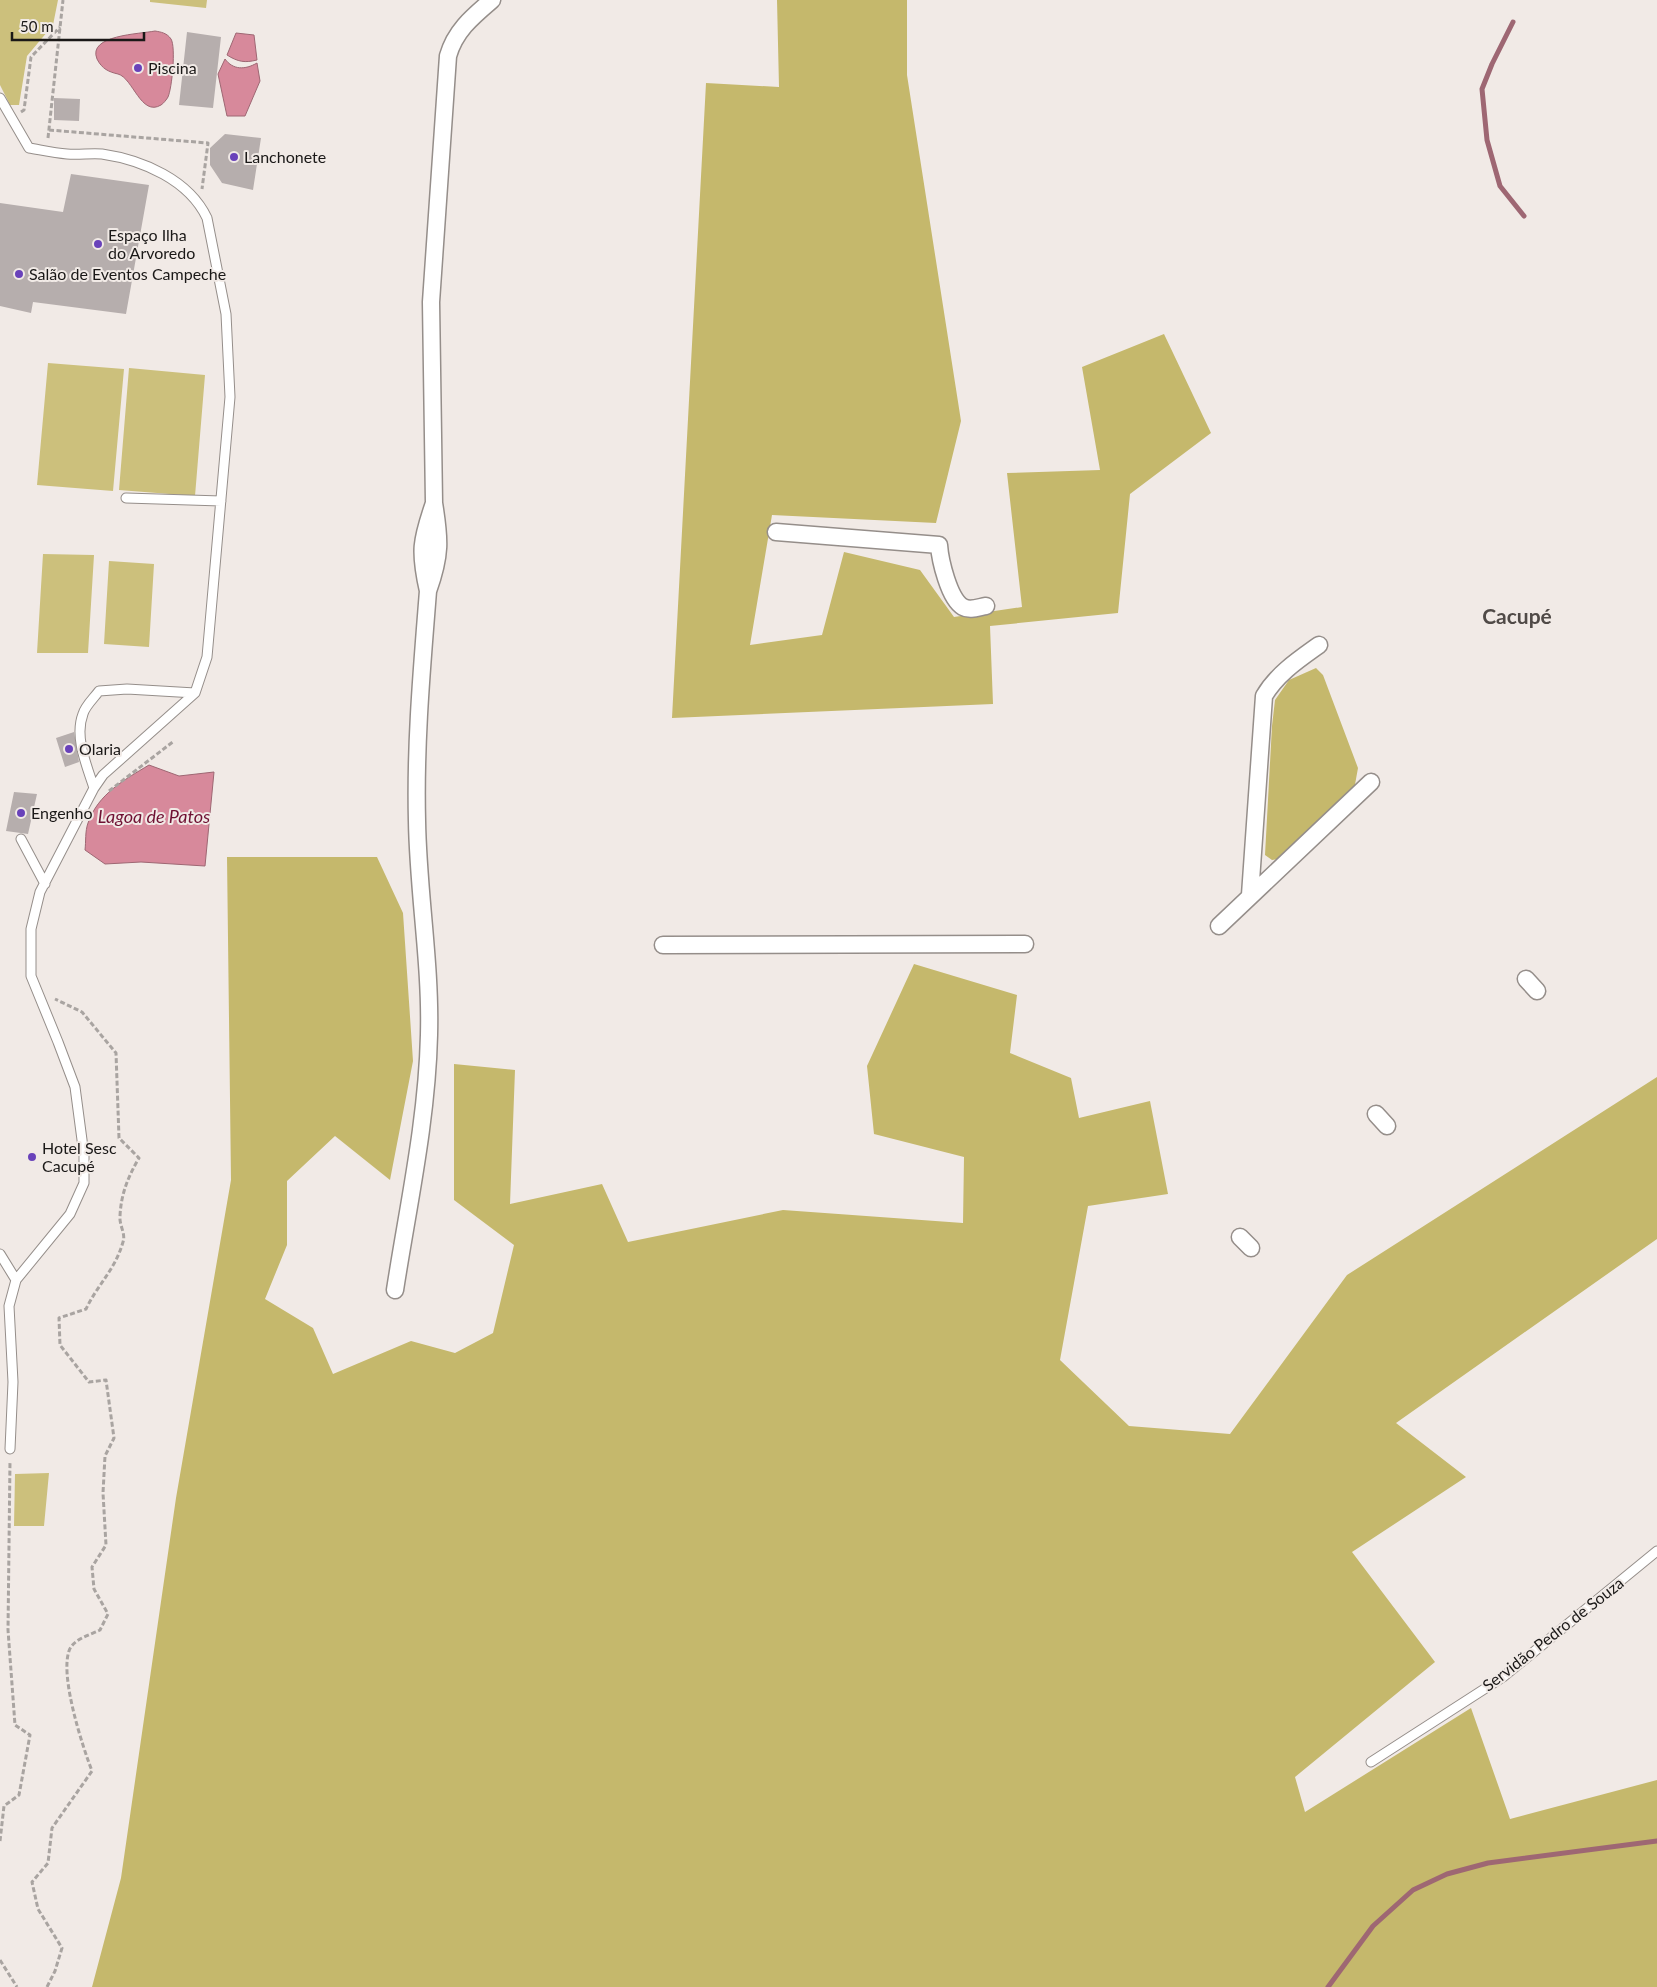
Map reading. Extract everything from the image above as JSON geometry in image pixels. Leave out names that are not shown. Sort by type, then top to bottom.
[{"type":"street","points":[[395,1290],[427,1079],[429,1036],[429,992],[418,866],[417,820],[419,719],[428,591],[439,553],[439,535],[434,504],[431,302],[448,56],[458,32],[466,22],[492,0]]},
{"type":"street","points":[[776,532],[939,545],[943,570],[957,601],[963,607],[971,609],[986,606]]},
{"type":"street","points":[[1250,895],[1264,696],[1280,674],[1319,645]]},
{"type":"street","points":[[1219,926],[1370,782]]},
{"type":"street","points":[[663,945],[1026,944]]},
{"type":"lane","points":[[0,98],[29,148],[66,154],[101,154],[128,160],[174,179],[201,204],[207,218],[226,314],[230,397],[207,657],[195,693],[103,775],[94,788],[40,892],[31,929],[31,976],[75,1088],[84,1155],[84,1183],[70,1214],[16,1280],[9,1306],[13,1382],[10,1449]]},
{"type":"lane","points":[[126,498],[221,501]]},
{"type":"lane","points":[[94,788],[83,754],[81,730],[83,713],[99,692],[127,689],[195,693]]},
{"type":"lane","points":[[21,840],[44,884]]},
{"type":"lane","points":[[0,1254],[16,1280]]},
{"type":"lane","name":"Servidão Pedro de Souza","points":[[1371,1762],[1503,1676],[1657,1551]]},
{"type":"path","points":[[46,151],[63,0]]},
{"type":"path","points":[[11,117],[24,110],[31,57],[60,27]]},
{"type":"path","points":[[49,130],[208,143],[201,204]]},
{"type":"path","points":[[105,794],[174,742]]},
{"type":"path","points":[[47,1987],[55,1971],[62,1948],[38,1909],[32,1882],[48,1864],[52,1828],[92,1771],[85,1754],[70,1697],[67,1665],[69,1650],[82,1638],[100,1630],[108,1614],[94,1589],[92,1567],[106,1545],[103,1493],[105,1456],[114,1438],[106,1380],[89,1382],[60,1345],[59,1318],[86,1309],[94,1292],[113,1269],[124,1240],[120,1217],[126,1181],[139,1158],[119,1138],[116,1053],[82,1012],[59,1002],[52,996]]},
{"type":"path","points":[[0,1841],[4,1806],[19,1795],[30,1735],[16,1725],[8,1630],[10,1449]]},
{"type":"path","points":[[0,1960],[17,1987]]},
{"type":"shaded area","points":[[0,0],[58,0],[53,25],[27,56],[19,105],[10,105],[0,85]]},
{"type":"shaded area","points":[[150,0],[207,0],[206,8],[150,2]]},
{"type":"shaded area","points":[[777,0],[907,0],[907,75],[961,421],[936,523],[772,515],[750,645],[822,635],[844,552],[920,570],[954,617],[1022,607],[1007,473],[1100,470],[1082,367],[1164,334],[1211,433],[1130,494],[1118,613],[990,626],[993,704],[672,718],[706,83],[779,87]]},
{"type":"shaded area","points":[[48,363],[124,369],[113,491],[37,485]]},
{"type":"shaded area","points":[[129,368],[205,375],[195,496],[119,490]]},
{"type":"shaded area","points":[[43,554],[94,555],[88,653],[37,653]]},
{"type":"shaded area","points":[[109,561],[154,564],[149,647],[104,644]]},
{"type":"shaded area","points":[[1316,668],[1323,675],[1358,768],[1354,790],[1278,859],[1272,860],[1265,855],[1275,700],[1289,680]]},
{"type":"shaded area","points":[[227,857],[377,857],[403,913],[413,1061],[390,1180],[335,1136],[287,1181],[287,1245],[265,1299],[313,1328],[333,1374],[411,1341],[455,1353],[493,1333],[514,1245],[454,1200],[454,1064],[515,1070],[510,1204],[602,1184],[628,1242],[783,1210],[963,1223],[964,1157],[874,1134],[867,1066],[914,964],[1017,995],[1010,1053],[1071,1078],[1079,1118],[1150,1101],[1168,1194],[1088,1206],[1060,1360],[1129,1426],[1230,1434],[1347,1275],[1657,1077],[1657,1239],[1396,1423],[1466,1477],[1352,1552],[1435,1662],[1295,1777],[1305,1812],[1471,1708],[1510,1819],[1657,1780],[1657,1987],[92,1987],[121,1878],[176,1498],[231,1180]]},
{"type":"shaded area","points":[[49,1473],[44,1526],[14,1526],[15,1474]]},
{"type":"water","name":"Piscina","points":[[155,31],[166,34],[171,39],[173,58],[168,97],[162,104],[154,107],[148,106],[143,102],[123,77],[103,68],[97,59],[96,51],[107,40]]},
{"type":"water","name":"Piscina","points":[[236,33],[254,35],[257,60],[242,61],[227,55]]},
{"type":"water","name":"Piscina","points":[[225,59],[228,63],[240,68],[257,63],[260,81],[245,116],[227,116],[218,74]]},
{"type":"water","name":"Lagoa de Patos","points":[[149,765],[179,776],[214,772],[205,866],[141,862],[105,864],[85,850],[87,826],[98,804],[130,776]]},
{"type":"building","points":[[187,32],[221,37],[213,108],[179,105]]},
{"type":"building","points":[[54,98],[80,99],[79,121],[54,120]]},
{"type":"building","name":"Lanchonete","points":[[225,134],[261,138],[253,190],[222,183],[210,165],[210,148]]},
{"type":"building","name":"Espaço Ilha do Arvoredo","points":[[71,174],[149,185],[126,314],[33,302],[31,313],[0,306],[0,203],[63,212]]},
{"type":"building","name":"Olaria","points":[[74,732],[79,762],[65,767],[56,738]]},
{"type":"building","name":"Engenho","points":[[14,792],[37,794],[28,834],[6,831]]},
{"type":"waterway","points":[[1513,22],[1482,89],[1487,140],[1500,186],[1524,216]]},
{"type":"waterway","points":[[1328,1987],[1373,1926],[1413,1890],[1447,1874],[1488,1863],[1657,1841]]},
{"type":"place","name":"Piscina","points":[[138,68]]},
{"type":"place","name":"Lanchonete","points":[[234,157]]},
{"type":"place","name":"Espaço Ilha do Arvoredo","points":[[98,244]]},
{"type":"place","name":"Salão de Eventos Campeche","points":[[19,274]]},
{"type":"place","name":"Olaria","points":[[69,749]]},
{"type":"place","name":"Engenho","points":[[21,813]]},
{"type":"place","name":"Hotel Sesc Cacupé","points":[[32,1157]]},
{"type":"district","name":"Cacupé","points":[[1517,617]]}]
